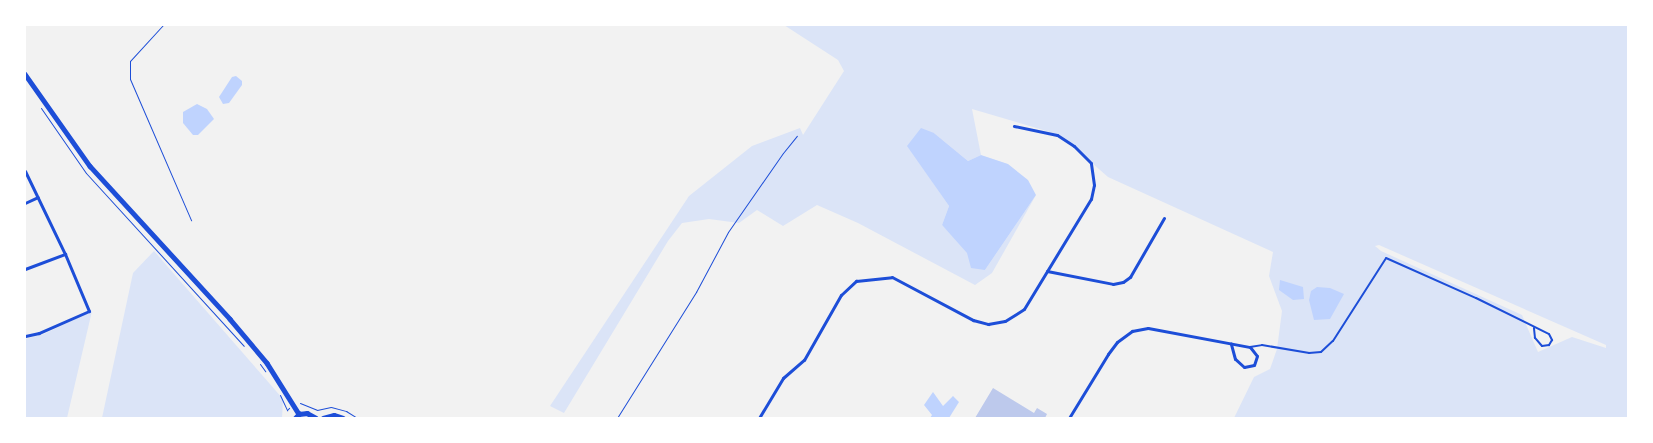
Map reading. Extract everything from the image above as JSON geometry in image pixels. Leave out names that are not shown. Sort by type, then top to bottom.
[{"type":"street","points":[[25,74],[90,166],[230,319],[267,363],[299,414]]},
{"type":"street","points":[[759,418],[784,378],[804,360],[841,295],[856,281],[892,277],[973,320],[988,324],[1005,321],[1024,309],[1091,199],[1094,185],[1091,163],[1074,146],[1057,136],[1014,126]]},
{"type":"street","points":[[25,171],[65,254],[89,311],[40,333],[25,336]]},
{"type":"street","points":[[25,203],[38,198]]},
{"type":"street","points":[[1048,271],[1113,284],[1123,282],[1130,277],[1164,218]]},
{"type":"street","points":[[25,269],[65,254]]},
{"type":"street","points":[[1069,418],[1108,354],[1117,342],[1132,331],[1148,328],[1250,347],[1257,356],[1254,365],[1244,367],[1235,359],[1231,344]]},
{"type":"street","points":[[295,418],[299,414],[307,413],[316,418]]},
{"type":"street","points":[[322,418],[334,415],[343,418]]},
{"type":"lane","points":[[1250,347],[1262,344],[1309,353],[1321,352],[1333,341],[1386,258],[1476,298],[1549,334],[1552,340],[1549,345],[1542,346],[1535,338],[1534,328]]},
{"type":"path","points":[[164,25],[130,61],[130,79],[191,220]]},
{"type":"path","points":[[617,418],[696,292],[728,232],[797,136]]},
{"type":"path","points":[[287,410],[300,402],[317,410],[331,407],[346,411],[357,418]]},
{"type":"shaded area","points":[[784,25],[1628,25],[1628,418],[1234,418],[1254,377],[1270,369],[1277,349],[1282,311],[1269,276],[1273,252],[1108,177],[1060,135],[972,109],[981,155],[968,161],[934,133],[908,146],[949,206],[942,225],[985,270],[1036,195],[992,273],[975,285],[858,223],[817,205],[783,226],[757,210],[739,223],[709,219],[682,223],[668,241],[564,413],[550,406],[689,196],[752,146],[800,128],[803,135],[844,71],[838,60]],"holes":[[[1379,245],[1606,345],[1606,348],[1572,337],[1538,352],[1522,315],[1381,251],[1375,246]]]},
{"type":"shaded area","points":[[154,251],[283,399],[282,418],[102,418],[133,273]]},
{"type":"shaded area","points":[[92,311],[67,418],[25,418],[25,339],[44,334]]},
{"type":"water","points":[[236,76],[242,81],[242,85],[229,103],[223,104],[219,97],[232,77]]},
{"type":"water","points":[[197,104],[207,109],[214,119],[198,135],[193,135],[183,123],[183,112]]},
{"type":"water","points":[[921,128],[934,133],[968,161],[981,155],[1008,164],[1028,180],[1036,195],[985,270],[971,268],[967,253],[942,225],[949,206],[907,146]]},
{"type":"water","points":[[1280,280],[1303,287],[1304,299],[1293,300],[1279,290]]},
{"type":"water","points":[[1317,287],[1330,288],[1344,294],[1330,319],[1314,320],[1309,300],[1311,291]]},
{"type":"water","points":[[933,392],[943,406],[953,396],[959,402],[949,418],[930,418],[932,415],[924,405]]},
{"type":"building","points":[[993,388],[1034,413],[1037,408],[1047,414],[1045,418],[975,418]]}]
